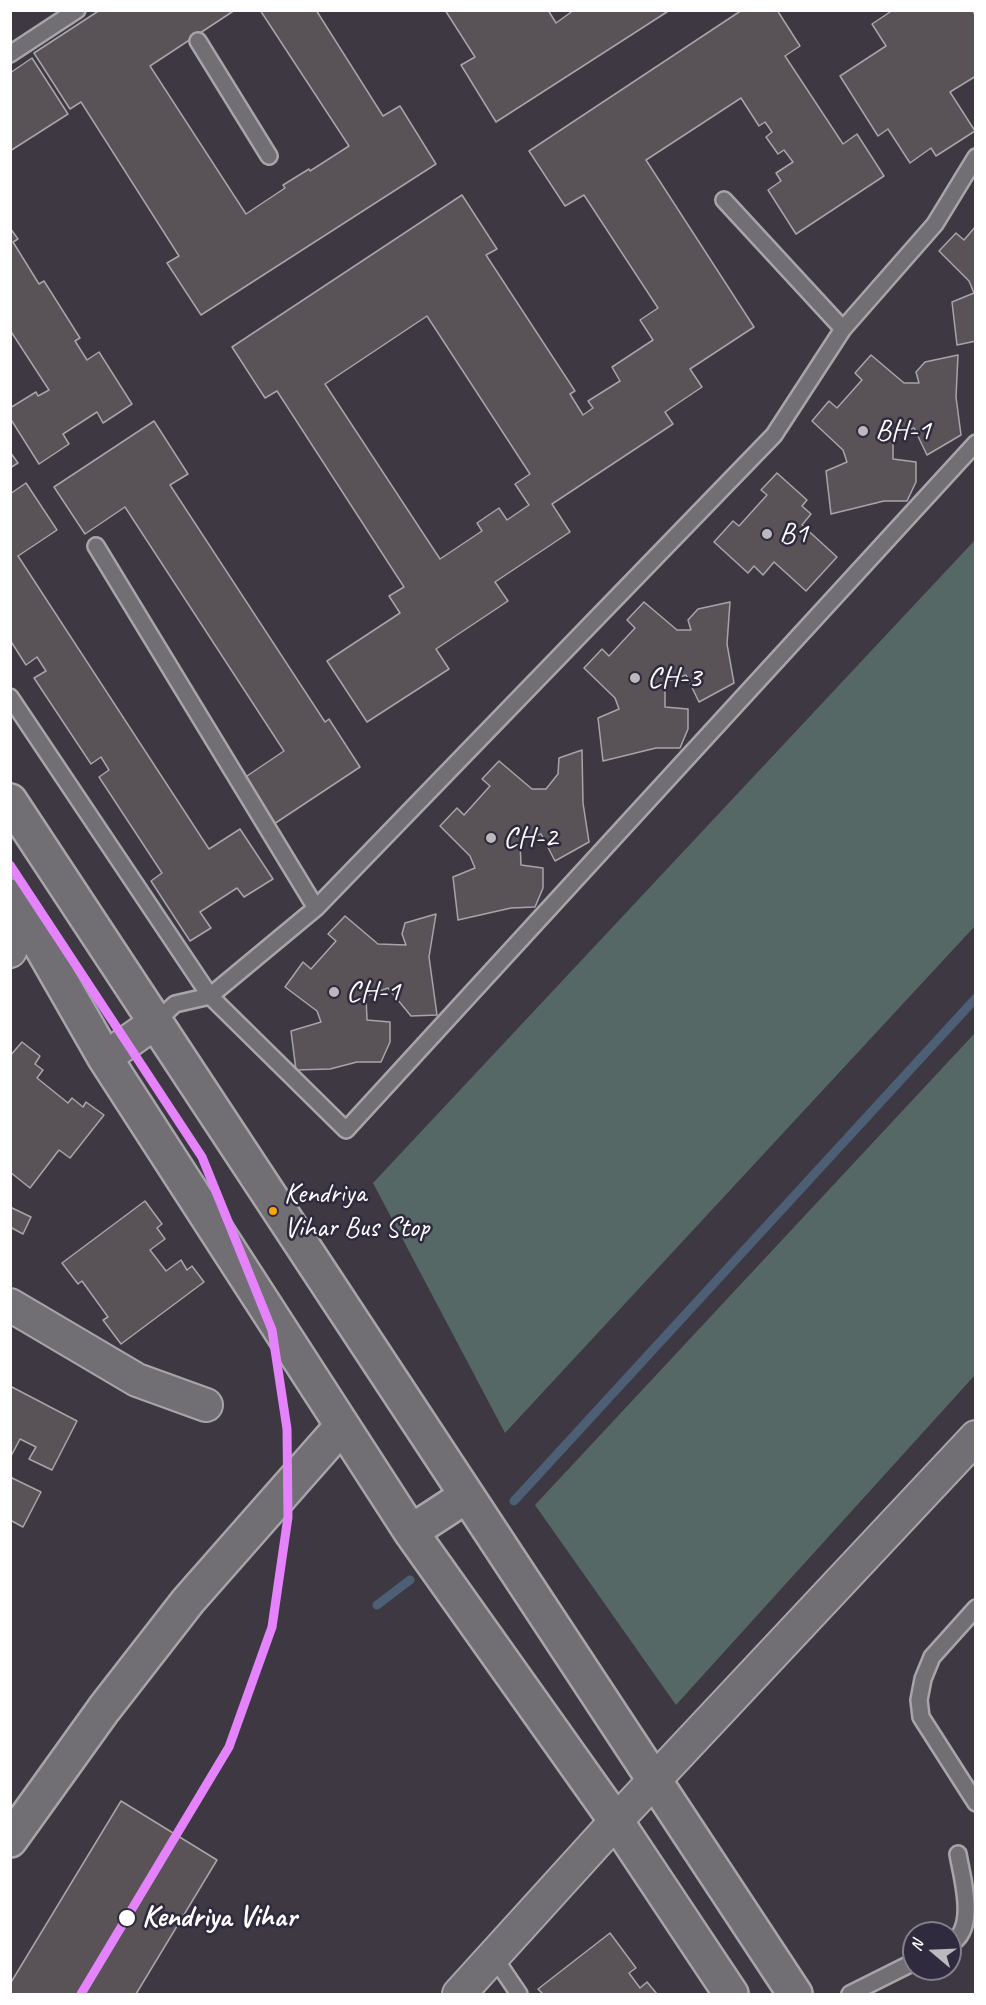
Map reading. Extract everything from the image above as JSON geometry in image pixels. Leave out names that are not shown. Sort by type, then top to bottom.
[{"type":"main road","points":[[10,801],[795,1995]]},
{"type":"main road","points":[[18,908],[105,1058],[411,1532],[616,1821],[731,1995]]},
{"type":"main road","points":[[10,1840],[104,1709],[188,1601],[342,1426]]},
{"type":"main road","points":[[411,1532],[466,1496]]},
{"type":"street","points":[[10,951],[18,908]]},
{"type":"street","points":[[105,1058],[156,1022]]},
{"type":"street","points":[[10,1305],[137,1380],[206,1405]]},
{"type":"street","points":[[471,1987],[494,1957],[616,1821],[975,1437]]},
{"type":"lane","points":[[10,54],[77,10]]},
{"type":"lane","points":[[198,41],[269,156]]},
{"type":"lane","points":[[156,1022],[176,1004],[210,996],[316,908],[774,435],[843,329],[935,224],[975,157]]},
{"type":"lane","points":[[724,200],[843,329]]},
{"type":"lane","points":[[10,696],[210,996],[346,1130],[975,442]]},
{"type":"lane","points":[[96,546],[316,908]]},
{"type":"lane","points":[[975,1608],[932,1657],[923,1679],[919,1700],[921,1717],[975,1803]]},
{"type":"lane","points":[[958,1854],[967,1911],[962,1930]]},
{"type":"lane","points":[[494,1957],[519,1995]]},
{"type":"lane","points":[[850,1995],[902,1968]]},
{"type":"shaded area","points":[[975,540],[975,926],[505,1433],[373,1183]]},
{"type":"shaded area","points":[[975,1033],[975,1375],[676,1705],[535,1505]]},
{"type":"building","points":[[100,10],[235,10],[150,66],[246,214],[285,188],[283,185],[349,146],[260,10],[316,10],[383,116],[400,106],[436,164],[201,315],[167,263],[179,256],[81,102],[70,109],[34,53]]},
{"type":"building","points":[[445,10],[548,10],[556,23],[574,10],[670,10],[496,122],[461,65],[475,57]]},
{"type":"building","points":[[742,10],[777,10],[800,46],[785,56],[843,144],[857,134],[884,176],[796,234],[768,190],[781,181],[776,173],[793,162],[784,150],[778,154],[766,137],[772,132],[765,122],[759,126],[741,98],[646,160],[754,327],[690,369],[702,387],[665,412],[673,424],[552,504],[570,532],[495,582],[508,601],[436,649],[449,669],[367,722],[327,661],[400,613],[389,596],[404,587],[277,391],[265,398],[232,347],[462,195],[497,249],[486,255],[575,391],[570,394],[583,415],[593,408],[588,401],[620,381],[612,367],[653,340],[640,320],[658,308],[584,195],[565,206],[529,151]],"holes":[[[427,316],[530,474],[515,484],[529,505],[507,520],[499,508],[477,523],[482,531],[440,559],[325,384]]]},
{"type":"building","points":[[893,10],[972,10],[976,16],[976,76],[950,92],[975,131],[936,156],[931,148],[910,163],[888,129],[878,136],[840,76],[886,46],[872,24]]},
{"type":"building","points":[[32,58],[68,114],[10,151],[10,73]]},
{"type":"building","points":[[976,226],[976,341],[957,345],[952,302],[974,293],[969,281],[939,251],[956,233],[964,240]]},
{"type":"building","points":[[10,228],[18,239],[13,242],[39,284],[44,281],[80,338],[75,341],[87,360],[99,352],[132,404],[103,423],[97,412],[63,434],[69,444],[39,464],[10,418],[10,408],[36,392],[38,396],[49,390],[10,330]]},
{"type":"building","name":"BH-1","points":[[871,355],[904,383],[919,383],[916,372],[925,362],[958,355],[956,397],[961,435],[927,455],[914,428],[893,435],[893,459],[916,462],[916,482],[907,501],[884,501],[831,514],[826,471],[847,462],[843,450],[812,421],[829,401],[837,408],[862,380],[855,373]]},
{"type":"building","points":[[154,421],[188,474],[170,485],[325,722],[329,719],[360,767],[274,824],[244,778],[284,751],[125,507],[85,534],[54,487]]},
{"type":"building","points":[[10,452],[18,463],[10,468]]},
{"type":"building","name":"B1","points":[[777,473],[807,500],[802,506],[811,514],[802,525],[837,557],[806,591],[774,562],[763,575],[754,566],[748,573],[714,542],[733,521],[739,526],[767,495],[761,490]]},
{"type":"building","points":[[26,483],[57,530],[18,556],[209,849],[240,829],[273,879],[244,897],[237,888],[200,912],[211,928],[190,941],[151,881],[162,873],[99,777],[109,770],[101,757],[91,764],[34,678],[46,671],[37,657],[26,665],[10,640],[10,494]]},
{"type":"building","name":"CH-3","points":[[644,602],[677,630],[691,630],[688,620],[698,609],[730,602],[727,644],[734,683],[699,702],[686,675],[665,682],[665,707],[688,709],[688,729],[680,748],[656,748],[603,761],[598,718],[619,709],[615,698],[584,668],[602,649],[609,656],[635,628],[627,620]]},
{"type":"building","name":"CH-2","points":[[582,750],[583,803],[589,842],[555,861],[541,834],[520,841],[521,865],[543,868],[543,888],[535,907],[511,908],[458,920],[453,877],[475,868],[470,856],[440,826],[457,808],[464,815],[490,786],[482,779],[499,761],[532,789],[546,789],[558,774],[559,758]]},
{"type":"building","name":"CH-1","points":[[436,914],[429,957],[437,1015],[411,1016],[388,988],[366,996],[367,1020],[390,1022],[390,1042],[381,1062],[357,1062],[330,1069],[296,1070],[291,1031],[321,1022],[317,1011],[285,987],[303,962],[311,969],[336,941],[328,934],[345,916],[378,944],[406,945],[402,934],[405,923]]},
{"type":"building","points":[[22,1042],[40,1056],[35,1064],[43,1070],[37,1078],[68,1103],[72,1098],[83,1107],[86,1102],[104,1115],[70,1158],[59,1150],[30,1188],[10,1172],[10,1056]]},
{"type":"building","points":[[145,1201],[162,1224],[157,1228],[165,1239],[150,1250],[166,1271],[181,1260],[187,1270],[192,1266],[204,1282],[121,1344],[103,1320],[108,1317],[82,1281],[78,1284],[62,1263]]},
{"type":"building","points":[[10,1207],[31,1217],[23,1234],[10,1227]]},
{"type":"building","points":[[10,1386],[77,1421],[52,1470],[29,1459],[36,1447],[20,1439],[10,1458]]},
{"type":"building","points":[[10,1477],[41,1492],[23,1527],[10,1520]]},
{"type":"building","name":"Kendriya Vihar","points":[[121,1801],[217,1860],[136,1994],[10,1994],[10,1984]]},
{"type":"building","points":[[610,1933],[636,1968],[629,1973],[640,1988],[647,1982],[657,1994],[543,1994],[538,1989]]},
{"type":"waterway","points":[[514,1501],[976,998]]},
{"type":"waterway","points":[[377,1605],[410,1580]]},
{"type":"transit line","points":[[10,865],[202,1157],[272,1330],[287,1429],[288,1517],[272,1627],[229,1747],[81,1994]]},
{"type":"place","name":"BH-1","points":[[863,431]]},
{"type":"place","name":"B1","points":[[767,534]]},
{"type":"place","name":"CH-3","points":[[635,678]]},
{"type":"place","name":"CH-2","points":[[491,838]]},
{"type":"place","name":"CH-1","points":[[334,992]]},
{"type":"place","name":"Kendriya Vihar Bus Stop","points":[[273,1211]]},
{"type":"place","name":"Kendriya Vihar","points":[[127,1918]]}]
